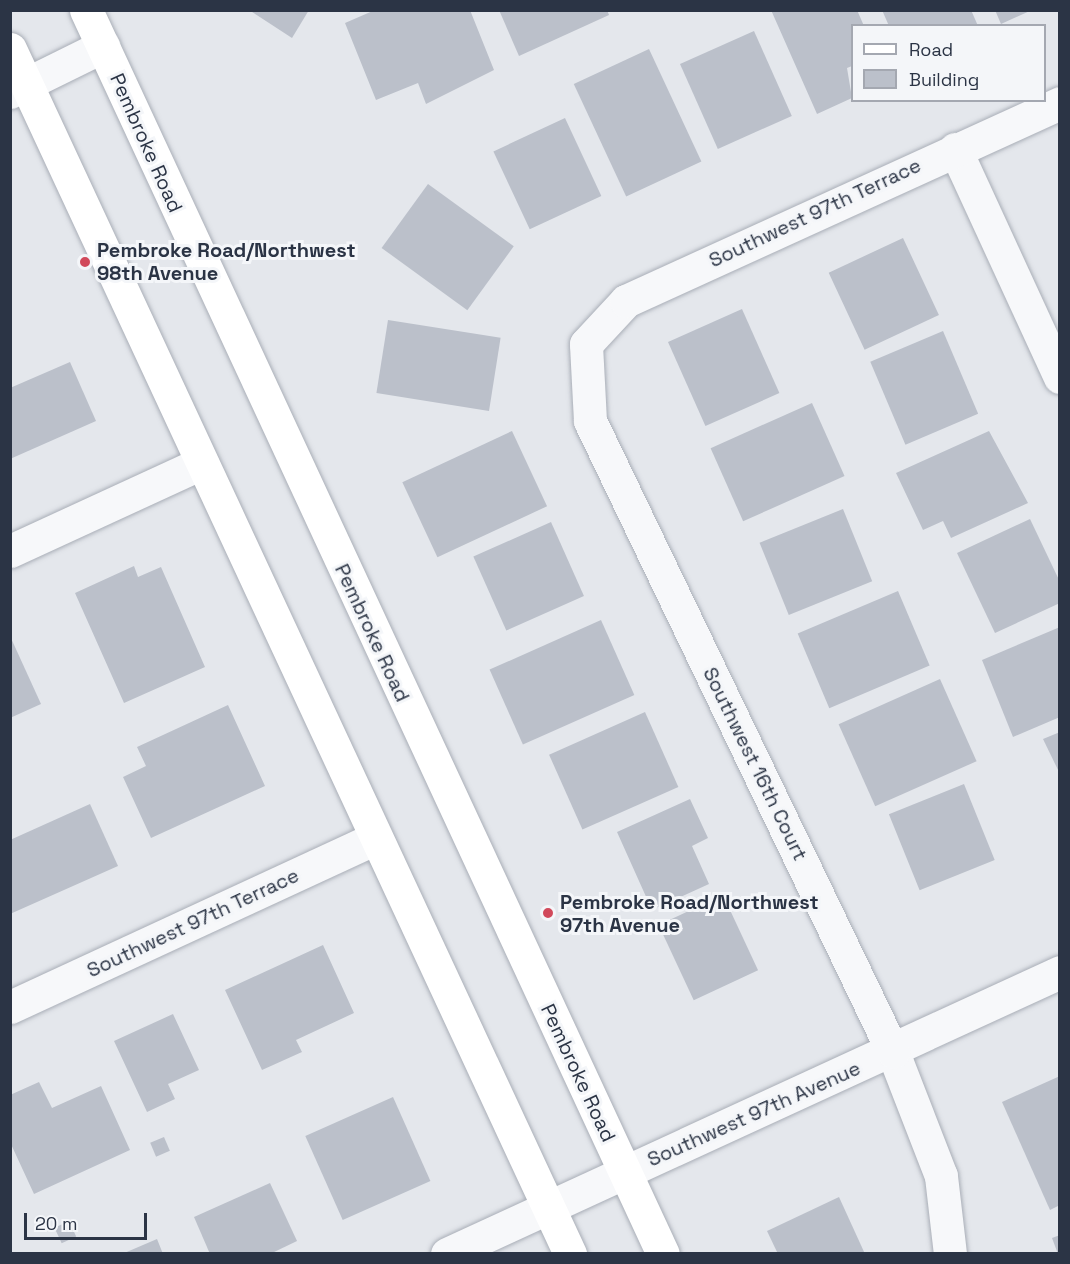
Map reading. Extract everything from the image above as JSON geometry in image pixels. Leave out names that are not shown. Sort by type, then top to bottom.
[{"type":"main road","name":"Pembroke Road","points":[[86,10],[663,1254]]},
{"type":"main road","points":[[10,50],[19,88],[376,838],[570,1254]]},
{"type":"street","points":[[19,88],[103,46]]},
{"type":"street","name":"Southwest 97th Terrace","points":[[586,344],[626,301],[1059,103]]},
{"type":"street","points":[[955,149],[1059,377]]},
{"type":"street","name":"Southwest 16th Court","points":[[586,344],[590,421],[893,1052],[941,1176],[950,1254]]},
{"type":"street","points":[[10,551],[199,464]]},
{"type":"street","name":"Southwest 97th Terrace","points":[[10,1007],[376,838]]},
{"type":"street","name":"Southwest 97th Avenue","points":[[447,1254],[893,1052],[1059,972]]},
{"type":"building","points":[[249,10],[309,10],[292,38]]},
{"type":"building","points":[[375,10],[470,10],[494,70],[426,104],[418,83],[376,100],[345,23]]},
{"type":"building","points":[[499,10],[607,10],[609,15],[519,56]]},
{"type":"building","points":[[771,10],[857,10],[863,24],[851,24],[851,66],[847,68],[851,98],[817,114]]},
{"type":"building","points":[[882,10],[971,10],[977,24],[888,24]]},
{"type":"building","points":[[995,10],[1032,10],[1001,24]]},
{"type":"building","points":[[754,31],[792,116],[718,149],[680,64]]},
{"type":"building","points":[[649,49],[701,161],[626,196],[574,84]]},
{"type":"building","points":[[565,118],[601,196],[530,229],[493,151]]},
{"type":"building","points":[[428,184],[514,246],[467,310],[382,248]]},
{"type":"building","points":[[903,238],[939,315],[865,350],[829,273]]},
{"type":"building","points":[[742,309],[779,393],[705,426],[668,342]]},
{"type":"building","points":[[388,320],[501,338],[489,411],[376,393]]},
{"type":"building","points":[[943,331],[978,414],[905,445],[870,362]]},
{"type":"building","points":[[70,362],[96,421],[10,459],[10,388]]},
{"type":"building","points":[[812,403],[845,476],[743,521],[711,448]]},
{"type":"building","points":[[512,431],[547,506],[437,557],[402,482]]},
{"type":"building","points":[[989,431],[1028,503],[951,538],[943,521],[923,530],[896,473]]},
{"type":"building","points":[[843,509],[872,581],[789,615],[760,543]]},
{"type":"building","points":[[1030,519],[1060,582],[1060,603],[995,633],[957,553]]},
{"type":"building","points":[[551,522],[584,596],[506,631],[473,557]]},
{"type":"building","points":[[134,566],[138,577],[161,567],[205,667],[124,703],[75,593]]},
{"type":"building","points":[[898,591],[930,666],[829,708],[798,634]]},
{"type":"building","points":[[601,620],[634,695],[523,745],[490,670]]},
{"type":"building","points":[[1060,627],[1060,717],[1013,737],[982,660]]},
{"type":"building","points":[[10,636],[41,704],[10,718]]},
{"type":"building","points":[[940,679],[977,761],[875,806],[839,724]]},
{"type":"building","points":[[228,705],[265,786],[151,838],[123,777],[146,766],[137,747]]},
{"type":"building","points":[[645,712],[678,787],[582,830],[549,755]]},
{"type":"building","points":[[1060,732],[1060,774],[1043,739]]},
{"type":"building","points":[[964,784],[995,860],[920,890],[889,814]]},
{"type":"building","points":[[690,799],[708,838],[692,846],[709,884],[652,910],[617,832]]},
{"type":"building","points":[[90,804],[118,866],[10,914],[10,840]]},
{"type":"building","points":[[723,895],[758,970],[694,1000],[659,925]]},
{"type":"building","points":[[323,945],[354,1013],[296,1040],[302,1052],[262,1070],[225,990]]},
{"type":"building","points":[[173,1014],[199,1070],[168,1084],[175,1099],[147,1112],[114,1041]]},
{"type":"building","points":[[1060,1076],[1060,1205],[1050,1210],[1002,1102]]},
{"type":"building","points":[[39,1082],[52,1108],[101,1086],[130,1150],[34,1194],[10,1142],[10,1095]]},
{"type":"building","points":[[393,1097],[430,1181],[343,1220],[305,1136]]},
{"type":"building","points":[[164,1137],[170,1151],[156,1157],[150,1143]]},
{"type":"building","points":[[270,1183],[297,1241],[270,1254],[210,1254],[194,1217]]},
{"type":"building","points":[[839,1197],[865,1254],[778,1254],[767,1231]]},
{"type":"building","points":[[69,1221],[76,1236],[62,1243],[54,1228]]},
{"type":"building","points":[[1060,1235],[1060,1254],[1058,1254],[1052,1238]]},
{"type":"building","points":[[157,1239],[163,1254],[122,1254]]},
{"type":"place","name":"Pembroke Road/Northwest 98th Avenue","points":[[85,262]]},
{"type":"place","name":"Pembroke Road/Northwest 97th Avenue","points":[[548,913]]}]
